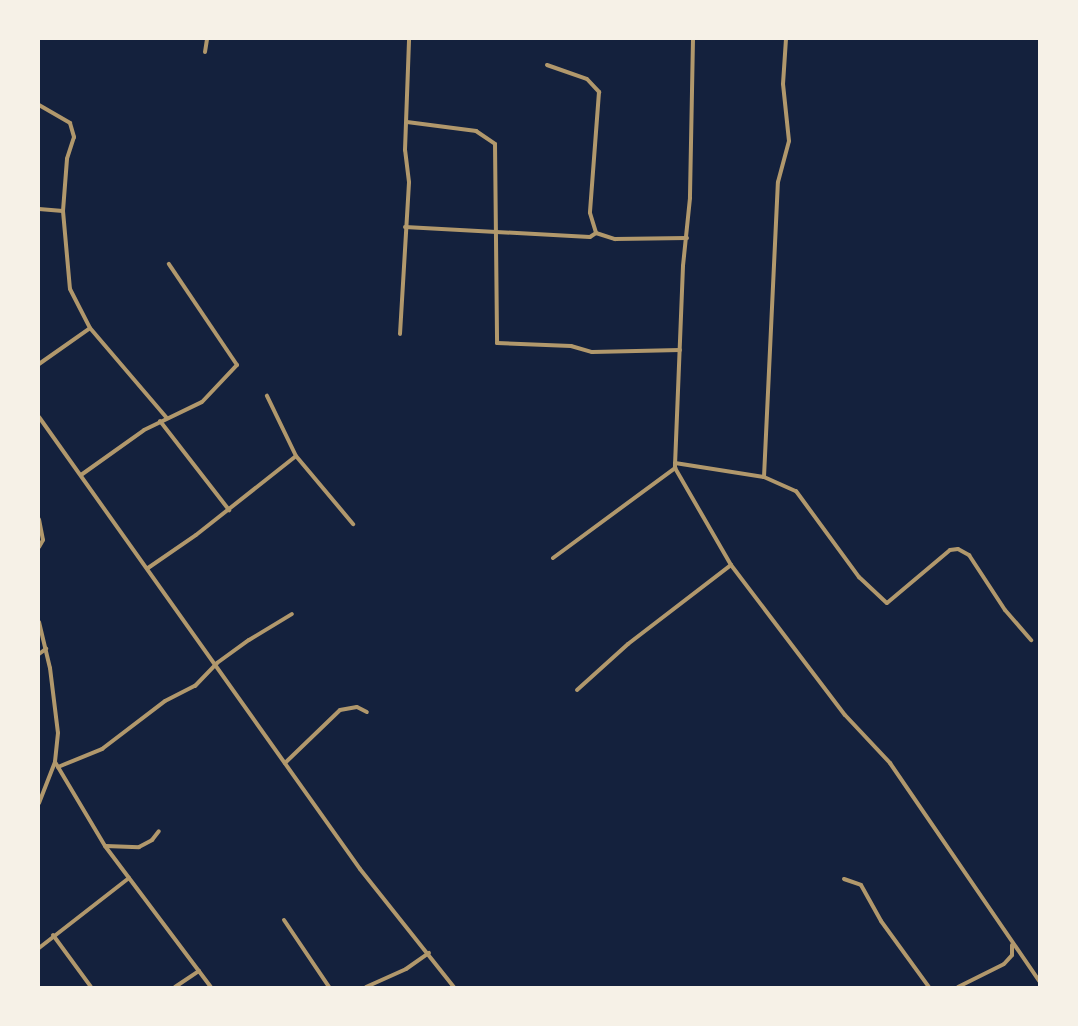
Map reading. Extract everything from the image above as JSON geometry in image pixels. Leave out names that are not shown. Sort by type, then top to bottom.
[{"type":"street","points":[[205,52],[207,39]]},
{"type":"street","points":[[400,334],[409,182],[407,122],[409,39]]},
{"type":"street","points":[[693,39],[687,238],[675,466],[731,566],[845,716],[890,763],[1011,945],[1039,981]]},
{"type":"street","points":[[764,477],[778,182],[789,141],[783,84],[786,39]]},
{"type":"street","points":[[547,65],[587,80],[599,93],[590,213],[596,233]]},
{"type":"street","points":[[39,105],[70,123],[73,130],[63,211],[70,289],[90,328],[167,418]]},
{"type":"street","points":[[407,122],[476,132],[490,138],[497,161],[497,343],[571,346],[592,352],[680,350]]},
{"type":"street","points":[[39,209],[63,211]]},
{"type":"street","points":[[405,227],[497,234],[591,237],[596,233]]},
{"type":"street","points":[[596,233],[615,239],[687,238]]},
{"type":"street","points":[[81,475],[160,421],[202,402],[237,365],[169,264]]},
{"type":"street","points":[[39,364],[90,328]]},
{"type":"street","points":[[267,396],[296,456],[353,524]]},
{"type":"street","points":[[39,417],[217,663],[360,869],[454,987]]},
{"type":"street","points":[[160,421],[229,510]]},
{"type":"street","points":[[148,568],[229,510],[296,456]]},
{"type":"street","points":[[553,558],[675,466],[764,477],[796,491],[859,577],[882,600],[887,603],[950,550],[958,549],[969,555],[1005,610],[1031,640]]},
{"type":"street","points":[[39,519],[43,540],[39,547]]},
{"type":"street","points":[[577,690],[628,644],[731,566]]},
{"type":"street","points":[[58,767],[102,749],[165,701],[195,686],[217,663],[292,614]]},
{"type":"street","points":[[39,622],[46,649],[58,733],[55,762],[39,803]]},
{"type":"street","points":[[39,654],[46,649]]},
{"type":"street","points":[[285,763],[340,710],[357,707],[367,712]]},
{"type":"street","points":[[55,762],[105,846],[211,987]]},
{"type":"street","points":[[105,846],[139,847],[152,840],[159,831]]},
{"type":"street","points":[[39,948],[129,878]]},
{"type":"street","points":[[844,879],[861,885],[881,921],[929,987]]},
{"type":"street","points":[[284,920],[329,987]]},
{"type":"street","points":[[53,935],[92,987]]},
{"type":"street","points":[[958,987],[1004,964],[1012,955],[1011,945]]},
{"type":"street","points":[[366,987],[406,969],[429,953]]},
{"type":"street","points":[[175,987],[199,971]]}]
